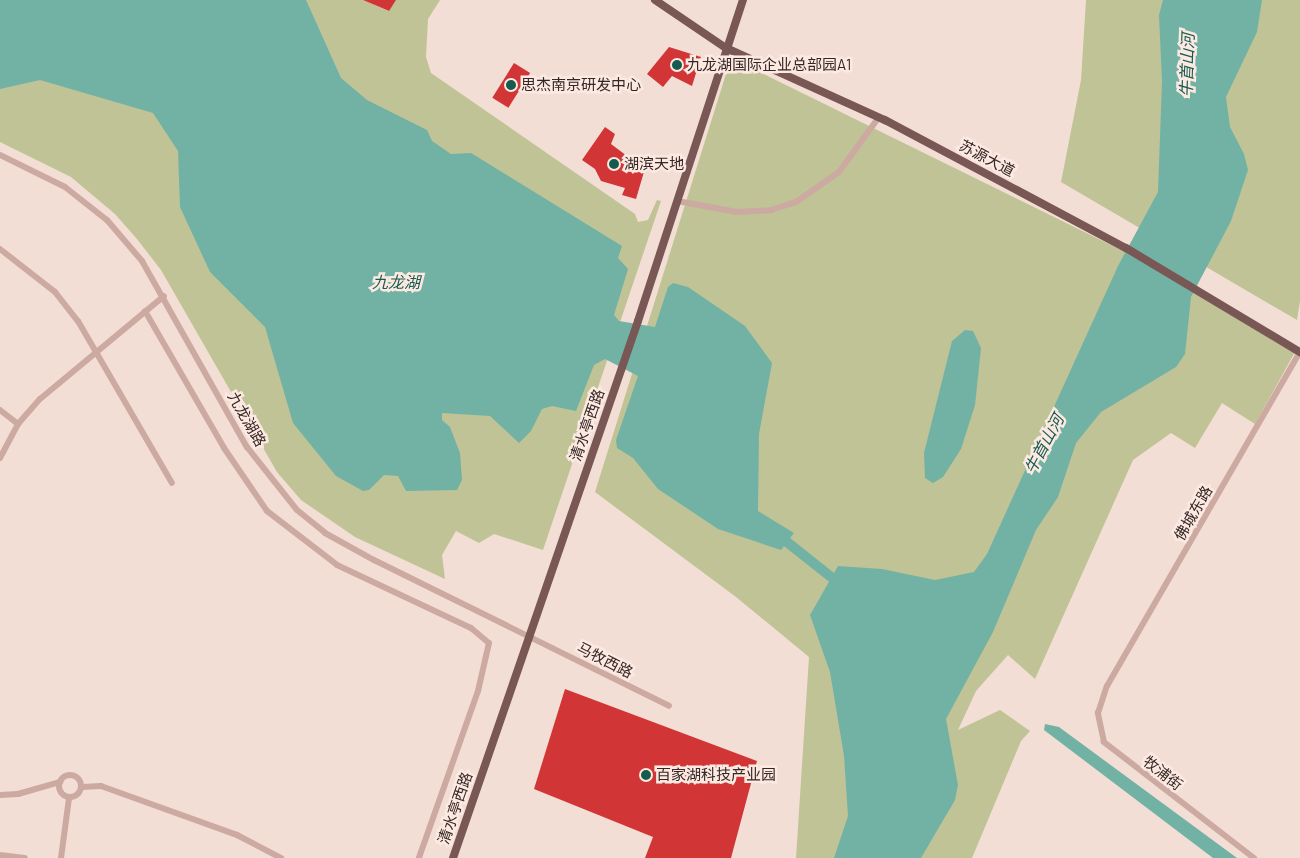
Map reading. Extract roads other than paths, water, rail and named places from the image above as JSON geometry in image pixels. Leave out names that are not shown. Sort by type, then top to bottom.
[{"type":"main road","name":"苏源大道","points":[[655,0],[726,48],[879,117],[1126,248],[1300,352]]},
{"type":"main road","name":"清水亭西路","points":[[453,858],[638,321],[743,0]]},
{"type":"street","points":[[677,201],[737,212],[771,210],[796,202],[839,172],[879,117]]},
{"type":"street","name":"九龙湖路","points":[[0,156],[65,188],[107,220],[142,261],[164,296],[247,447],[297,510],[325,533],[374,560],[530,636]]},
{"type":"street","points":[[0,249],[55,292],[78,321],[95,354],[172,484]]},
{"type":"street","points":[[0,458],[18,424],[62,378],[95,354],[164,296]]},
{"type":"street","points":[[146,311],[224,448],[267,511],[337,565],[471,628],[489,644],[478,691],[419,858]]},
{"type":"street","name":"佛城东路","points":[[1107,686],[1300,352]]},
{"type":"street","points":[[0,410],[18,424]]},
{"type":"street","name":"马牧西路","points":[[530,636],[669,706]]},
{"type":"street","name":"牧浦街","points":[[1107,686],[1098,712],[1104,742],[1254,858]]},
{"type":"street","points":[[0,794],[60,782],[71,775],[79,778],[82,787],[78,795],[70,798],[62,794],[60,782]]},
{"type":"street","points":[[82,787],[101,786],[237,835],[281,858]]},
{"type":"street","points":[[61,858],[70,798]]},
{"type":"street","points":[[0,855],[25,858]]},
{"type":"water","name":"九龙湖","points":[[0,0],[306,0],[341,78],[367,100],[427,130],[432,141],[451,154],[471,153],[622,246],[618,258],[628,269],[614,315],[619,321],[655,327],[668,287],[673,283],[688,287],[745,326],[772,363],[759,434],[758,511],[794,533],[781,550],[718,529],[658,489],[633,458],[617,448],[616,440],[638,376],[605,359],[594,365],[576,411],[552,406],[542,409],[531,431],[519,443],[490,416],[442,413],[442,420],[450,427],[460,453],[462,480],[457,490],[406,491],[398,476],[384,475],[369,490],[363,491],[336,476],[293,423],[265,327],[210,272],[180,207],[178,151],[153,113],[40,80],[0,89]]},
{"type":"water","name":"牛首山河","points":[[1163,0],[1262,0],[1257,32],[1226,97],[1230,127],[1244,154],[1248,170],[1231,221],[1191,297],[1185,354],[1176,367],[1101,412],[1076,443],[1058,497],[1036,530],[993,632],[946,719],[958,785],[955,800],[921,858],[834,858],[848,816],[844,756],[830,672],[810,615],[838,566],[882,569],[935,580],[974,572],[987,554],[1118,266],[1158,192],[1162,81],[1159,15]]},
{"type":"water","points":[[965,330],[973,331],[981,348],[975,405],[961,449],[943,477],[933,483],[925,478],[924,453],[952,341]]},
{"type":"water","points":[[1045,724],[1059,727],[1237,858],[1213,858],[1044,730]]},
{"type":"waterway","points":[[787,542],[841,585]]},
{"type":"place","name":"九龙湖国际企业总部园A1","points":[[677,65]]},
{"type":"place","name":"思杰南京研发中心","points":[[511,85]]},
{"type":"place","name":"湖滨天地","points":[[614,164]]},
{"type":"place","name":"百家湖科技产业园","points":[[646,775]]}]
